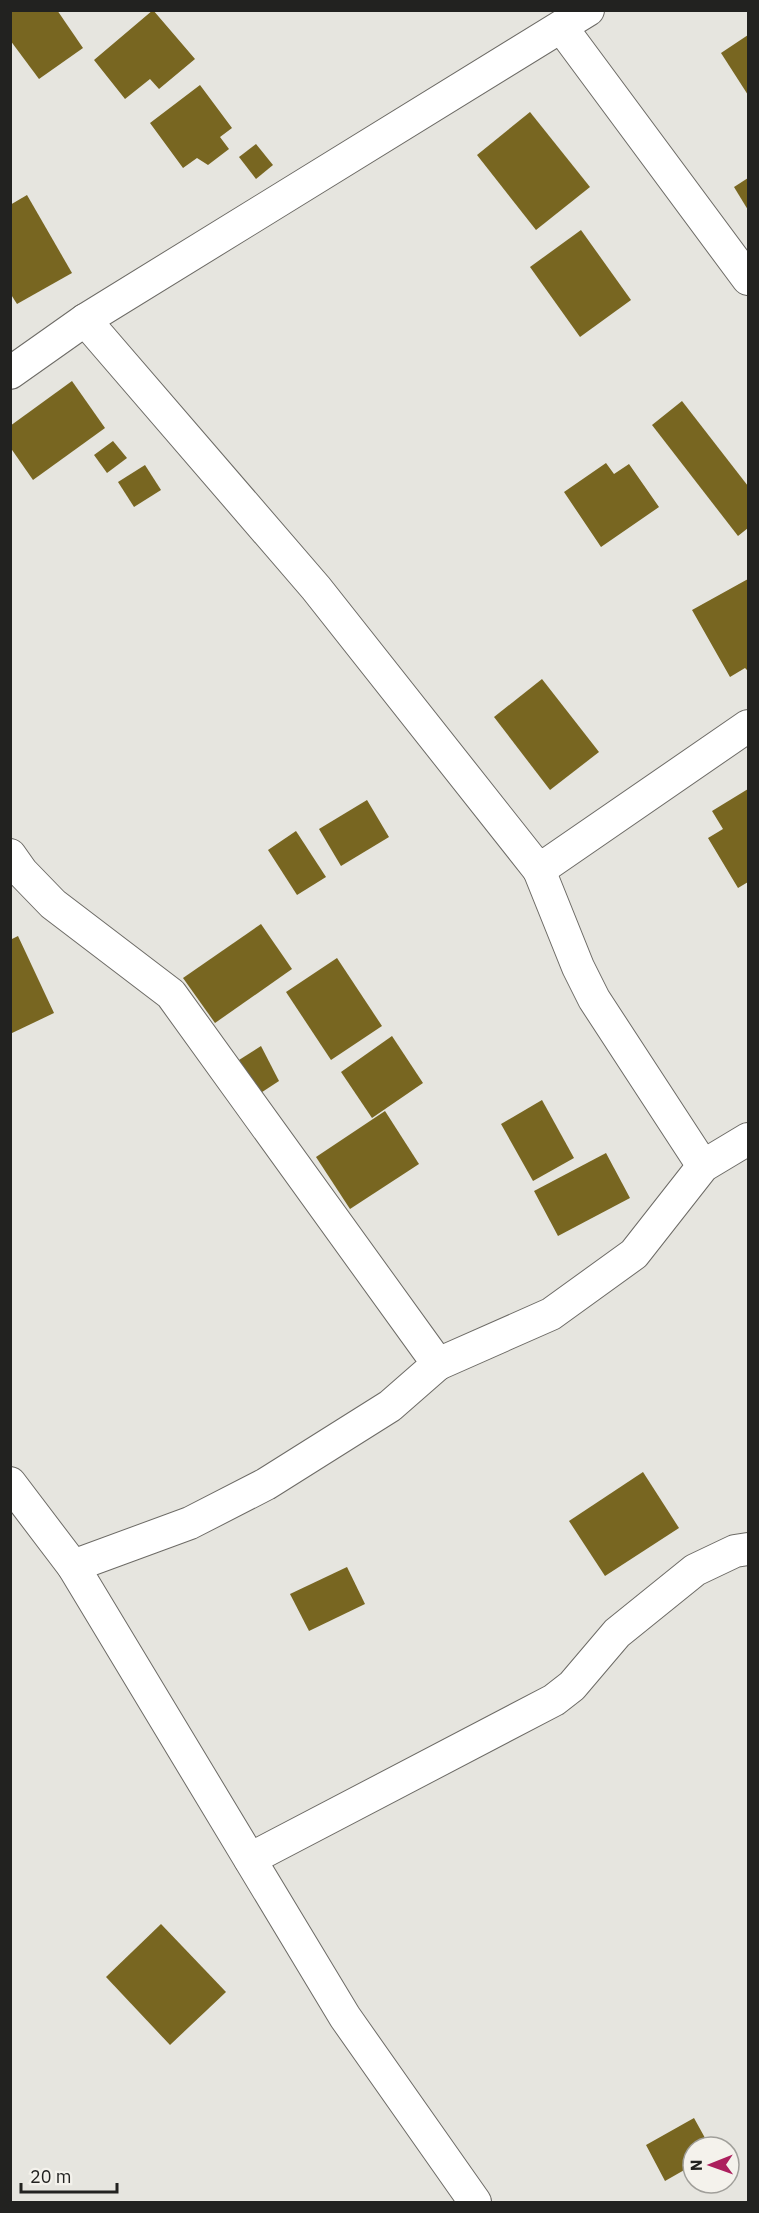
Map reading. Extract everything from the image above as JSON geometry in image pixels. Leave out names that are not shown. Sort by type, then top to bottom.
[{"type":"street","points":[[10,373],[85,320],[588,10]]},
{"type":"street","points":[[562,28],[748,279]]},
{"type":"street","points":[[85,320],[316,588],[539,870],[578,968],[594,999],[703,1166]]},
{"type":"street","points":[[539,870],[748,726]]},
{"type":"street","points":[[10,855],[22,872],[53,904],[171,994],[438,1365]]},
{"type":"street","points":[[73,1566],[190,1523],[266,1484],[390,1406],[438,1365],[551,1314],[634,1254],[703,1166],[748,1138]]},
{"type":"street","points":[[10,1483],[73,1566],[345,2017],[476,2202]]},
{"type":"street","points":[[250,1859],[554,1700],[572,1686],[617,1633],[696,1570],[735,1551],[748,1550]]},
{"type":"building","points":[[10,10],[57,10],[83,48],[39,79],[10,40]]},
{"type":"building","points":[[153,10],[195,59],[159,89],[150,79],[125,99],[94,60]]},
{"type":"building","points":[[748,35],[748,95],[721,53]]},
{"type":"building","points":[[200,85],[232,128],[220,137],[229,149],[208,165],[197,158],[183,168],[150,123]]},
{"type":"building","points":[[530,112],[590,187],[536,230],[477,155]]},
{"type":"building","points":[[256,144],[273,165],[256,179],[239,157]]},
{"type":"building","points":[[748,178],[748,210],[734,187]]},
{"type":"building","points":[[27,195],[72,273],[17,304],[10,293],[10,205]]},
{"type":"building","points":[[581,230],[631,300],[580,337],[530,267]]},
{"type":"building","points":[[72,381],[105,428],[33,480],[10,447],[10,426]]},
{"type":"building","points":[[682,401],[748,486],[748,528],[738,536],[652,425]]},
{"type":"building","points":[[113,441],[127,458],[107,473],[94,455]]},
{"type":"building","points":[[606,463],[614,474],[629,464],[659,507],[601,547],[564,492]]},
{"type":"building","points":[[145,465],[161,490],[134,507],[118,482]]},
{"type":"building","points":[[748,579],[748,671],[745,668],[730,677],[692,610]]},
{"type":"building","points":[[542,679],[599,752],[550,790],[494,717]]},
{"type":"building","points":[[748,789],[748,882],[738,888],[708,838],[723,829],[712,811]]},
{"type":"building","points":[[367,800],[389,837],[341,866],[319,829]]},
{"type":"building","points":[[296,831],[326,877],[297,895],[268,850]]},
{"type":"building","points":[[261,924],[292,969],[215,1023],[183,978]]},
{"type":"building","points":[[18,936],[54,1013],[10,1034],[10,940]]},
{"type":"building","points":[[337,958],[382,1026],[331,1060],[286,992]]},
{"type":"building","points":[[392,1036],[423,1083],[372,1118],[341,1072]]},
{"type":"building","points":[[261,1046],[279,1081],[256,1096],[239,1060]]},
{"type":"building","points":[[542,1100],[574,1158],[533,1181],[501,1124]]},
{"type":"building","points":[[385,1111],[419,1164],[350,1209],[316,1157]]},
{"type":"building","points":[[606,1153],[630,1198],[558,1236],[534,1191]]},
{"type":"building","points":[[643,1472],[679,1528],[605,1576],[569,1521]]},
{"type":"building","points":[[347,1567],[365,1604],[309,1631],[290,1594]]},
{"type":"building","points":[[161,1924],[226,1992],[170,2045],[106,1977]]},
{"type":"building","points":[[694,2118],[703,2135],[681,2135],[681,2172],[665,2181],[646,2145]]}]
